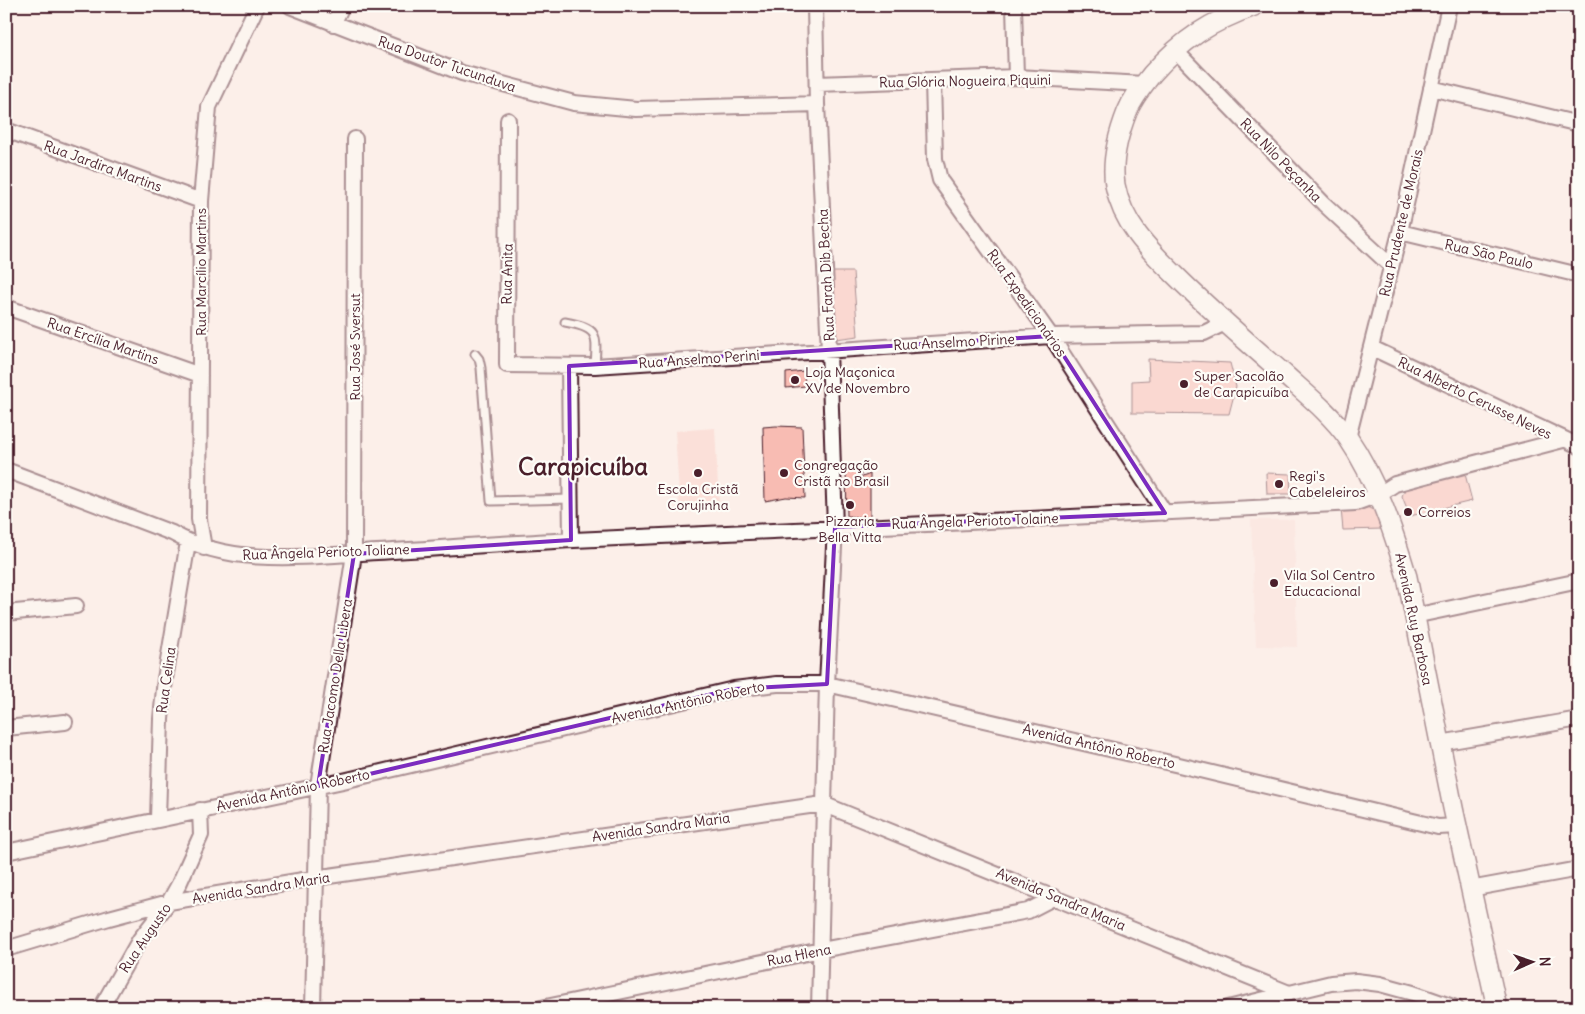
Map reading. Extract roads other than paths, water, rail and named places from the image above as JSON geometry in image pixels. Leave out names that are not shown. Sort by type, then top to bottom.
[{"type":"street","name":"Rua Marcílio Martins","points":[[204,548],[199,519],[200,201],[209,107],[257,6]]},
{"type":"street","name":"Rua Doutor Tucunduva","points":[[290,6],[462,73],[574,103],[636,110],[817,104]]},
{"type":"street","points":[[333,24],[342,6]]},
{"type":"street","name":"Rua Farah Dib Becha","points":[[815,6],[816,84],[830,350],[835,527],[823,804],[819,1008]]},
{"type":"street","points":[[1014,6],[1016,77]]},
{"type":"street","name":"Avenida Ruy Barbosa","points":[[1254,6],[1204,27],[1175,50],[1133,97],[1120,129],[1115,154],[1115,185],[1122,207],[1135,232],[1152,253],[1225,323],[1298,386],[1348,438],[1378,495],[1398,548],[1414,616],[1470,889],[1497,1008]]},
{"type":"street","name":"Rua Prudente de Morais","points":[[1348,438],[1400,232],[1449,6]]},
{"type":"street","name":"Rua Nilo Peçanha","points":[[1175,50],[1324,204],[1391,266]]},
{"type":"street","name":"Rua Glória Nogueira Piquini","points":[[816,84],[1016,77],[1144,84]]},
{"type":"street","name":"Rua Expedicionários","points":[[933,80],[935,159],[940,180],[1051,336],[1166,513]]},
{"type":"street","points":[[1431,88],[1579,124]]},
{"type":"street","name":"Rua Anita","points":[[508,120],[507,365],[569,366]]},
{"type":"street","name":"Rua Jardira Martins","points":[[6,130],[200,201]]},
{"type":"street","name":"Rua José Sversut","points":[[354,554],[355,139]]},
{"type":"street","name":"Rua São Paulo","points":[[1400,232],[1579,275]]},
{"type":"street","name":"Rua Ercília Martins","points":[[6,307],[200,375]]},
{"type":"street","name":"Rua Anselmo Pirine","points":[[830,350],[1051,336],[1204,333],[1225,323]]},
{"type":"street","name":"Rua Alberto Cerusse Neves","points":[[1372,348],[1562,440],[1579,446]]},
{"type":"street","name":"Rua Anselmo Perini","points":[[569,366],[595,366],[830,350]]},
{"type":"street","points":[[569,366],[571,540]]},
{"type":"street","name":"Rua Ângela Perioto Tolaine","points":[[571,540],[1356,503],[1378,495],[1395,484],[1562,440]]},
{"type":"street","name":"Rua Ângela Perioto Toliane","points":[[6,470],[204,548],[242,556],[354,554],[571,540]]},
{"type":"street","name":"Rua Celina","points":[[158,819],[160,719],[164,679],[188,542]]},
{"type":"street","name":"Rua Jacomo Della Libera","points":[[313,1008],[318,786],[354,554]]},
{"type":"street","points":[[1414,616],[1579,581]]},
{"type":"street","points":[[6,613],[76,606]]},
{"type":"street","name":"Avenida Antônio Roberto","points":[[6,852],[318,786],[734,689],[777,684],[827,684],[1438,827],[1458,826]]},
{"type":"street","points":[[1440,743],[1579,719]]},
{"type":"street","points":[[6,728],[65,722]]},
{"type":"street","name":"Avenida Sandra Maria","points":[[6,949],[169,902],[315,878],[823,804],[1289,994]]},
{"type":"street","name":"Rua Augusto","points":[[101,1008],[140,939],[169,902],[201,835],[200,810]]},
{"type":"street","points":[[1470,889],[1579,869]]},
{"type":"street","name":"Rua Hlena","points":[[541,1008],[821,950],[1028,910],[1055,897]]},
{"type":"street","points":[[1228,1008],[1331,983],[1356,981],[1405,990],[1456,1008]]},
{"type":"lane","points":[[565,322],[585,326],[592,330],[596,346],[595,366]]},
{"type":"lane","points":[[475,354],[480,359],[481,368],[491,501],[571,500]]},
{"type":"place","name":"Loja Maçonica XV de Novembro","points":[[795,380]]},
{"type":"place","name":"Super Sacolão de Carapicuíba","points":[[1184,384]]},
{"type":"place","name":"Escola Cristã Corujinha","points":[[698,473]]},
{"type":"place","name":"Congregação Cristã no Brasil","points":[[784,473]]},
{"type":"place","name":"Regi's Cabeleleiros","points":[[1279,484]]},
{"type":"place","name":"Pizzaria Bella Vitta","points":[[850,505]]},
{"type":"place","name":"Correios","points":[[1408,512]]},
{"type":"place","name":"Vila Sol Centro Educacional","points":[[1274,583]]},
{"type":"district","name":"Carapicuíba","points":[[583,466]]}]
